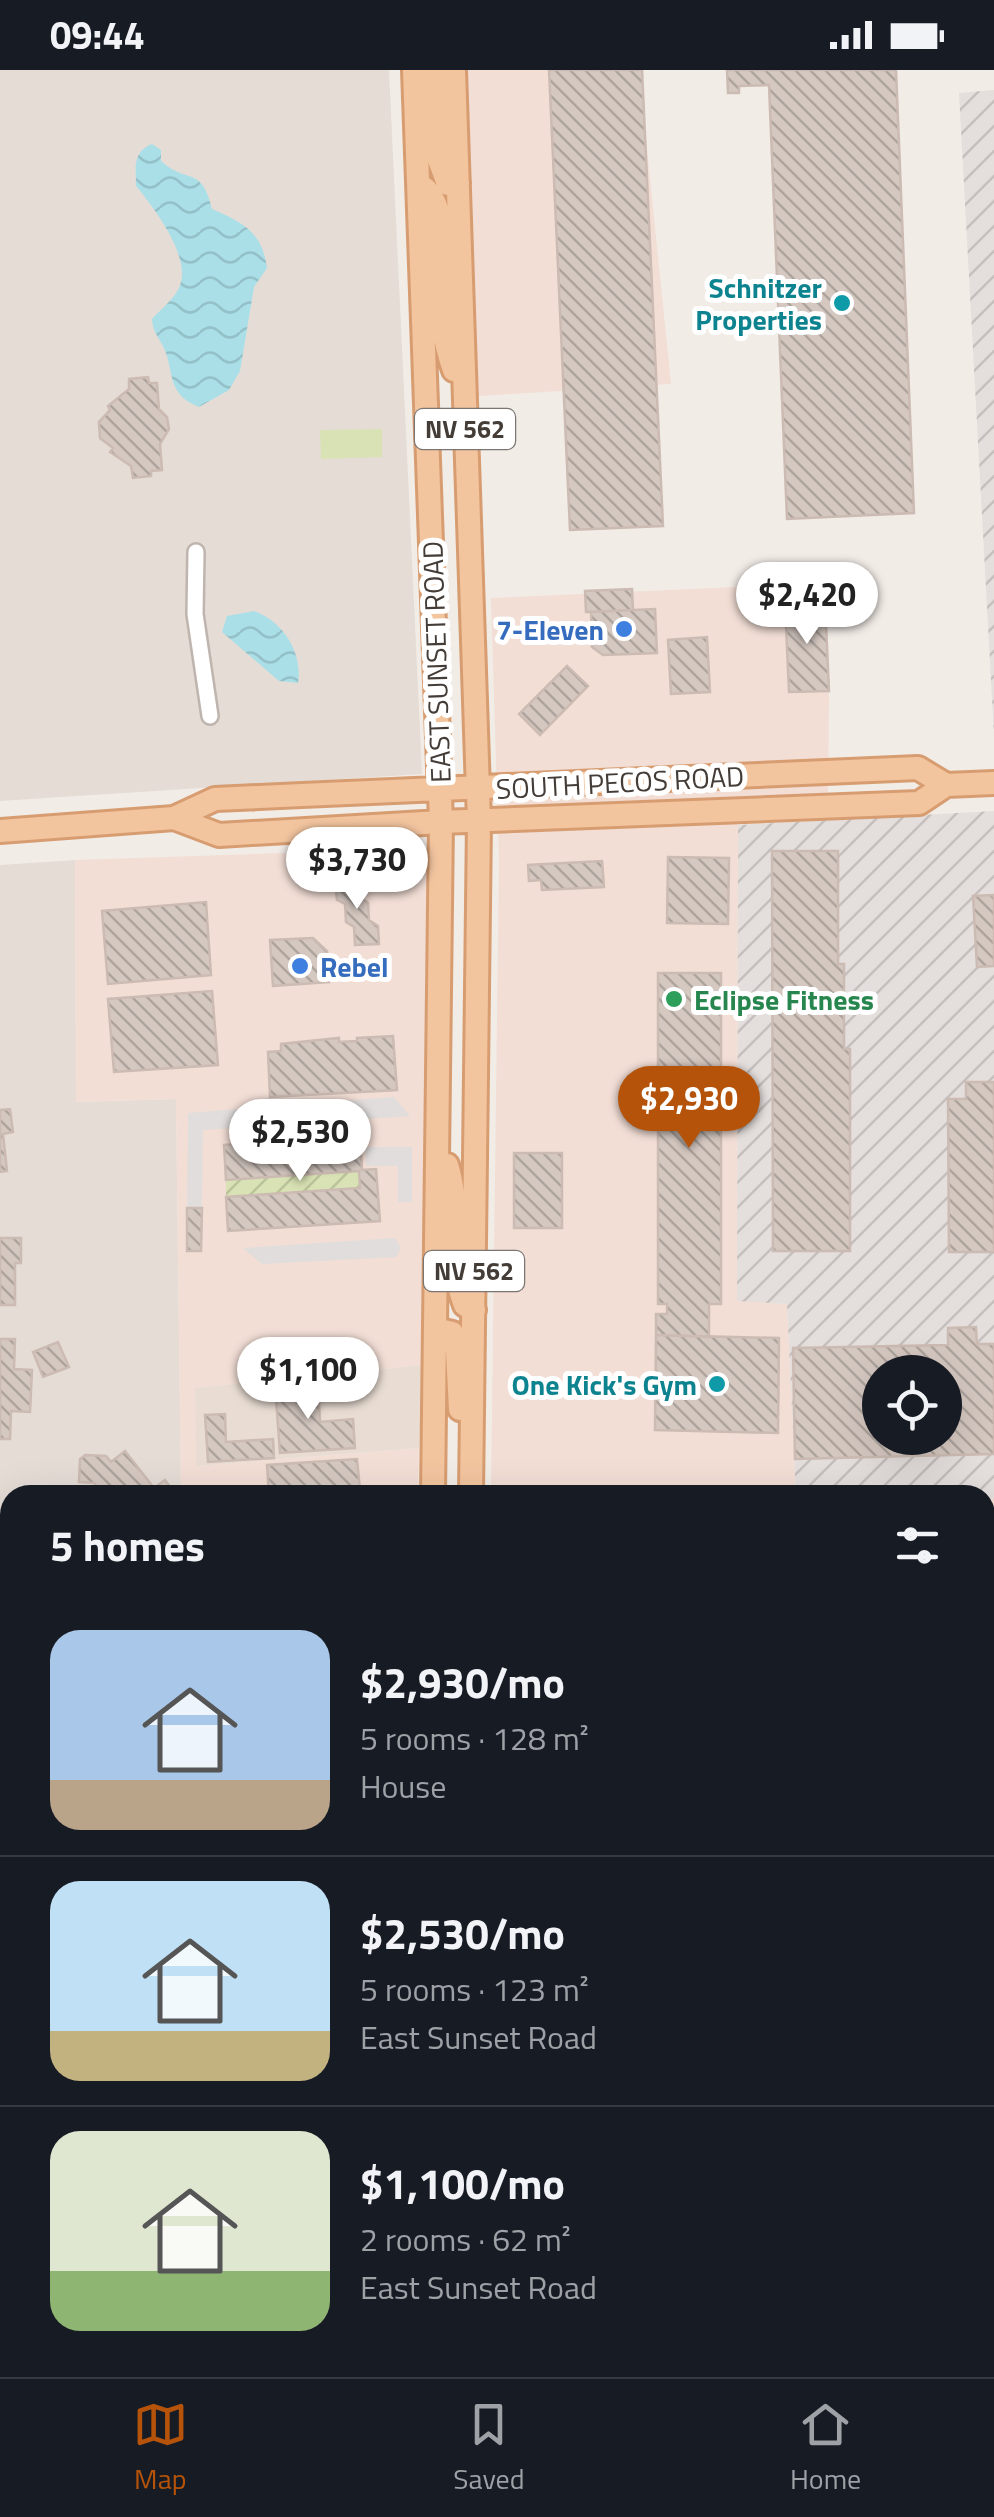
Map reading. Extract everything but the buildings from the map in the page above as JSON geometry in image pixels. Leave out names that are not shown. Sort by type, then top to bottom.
[{"type":"main road","name":"EAST SUNSET ROAD","points":[[414,70],[441,822],[433,1485]]},
{"type":"main road","points":[[432,70],[438,157],[448,184],[458,184]]},
{"type":"main road","name":"EAST SUNSET ROAD","points":[[454,70],[479,821],[471,1485]]},
{"type":"main road","points":[[418,185],[427,189],[438,211],[443,323],[452,366],[464,397]]},
{"type":"main road","name":"SOUTH PECOS ROAD","points":[[0,830],[174,818],[215,799],[918,768],[946,786]]},
{"type":"main road","name":"SOUTH PECOS ROAD","points":[[174,818],[219,836],[441,822],[919,803],[946,786],[994,783]]},
{"type":"main road","points":[[437,1156],[446,1164],[452,1182],[452,1238],[458,1286],[466,1306],[474,1310]]},
{"type":"main road","points":[[435,1330],[452,1332],[462,1424],[472,1444]]},
{"type":"street","points":[[196,552],[195,614],[210,716]]},
{"type":"shaded area","points":[[0,70],[389,70],[422,774],[0,801]]},
{"type":"shaded area","points":[[454,70],[639,70],[671,384],[464,397]]},
{"type":"shaded area","points":[[994,90],[994,735],[959,93]]},
{"type":"shaded area","points":[[825,583],[828,793],[738,798],[737,1300],[787,1304],[796,1485],[491,1485],[499,860],[491,598]]},
{"type":"shaded area","points":[[994,811],[994,1485],[796,1485],[787,1304],[737,1301],[738,825]]},
{"type":"shaded area","points":[[434,848],[423,1365],[196,1388],[197,1466],[419,1448],[418,1485],[181,1485],[176,1099],[76,1102],[75,860]]},
{"type":"shaded area","points":[[75,860],[76,1102],[176,1099],[181,1485],[0,1485],[0,865]]},
{"type":"shaded area","points":[[394,1097],[410,1116],[203,1130],[201,1251],[187,1251],[188,1113]]},
{"type":"shaded area","points":[[366,1147],[412,1147],[412,1202],[398,1202],[398,1166],[366,1166]]},
{"type":"shaded area","points":[[395,1238],[401,1248],[396,1257],[262,1264],[243,1248]]},
{"type":"shaded area","points":[[423,1365],[419,1448],[196,1466],[195,1388]]},
{"type":"green space","points":[[382,429],[382,457],[321,459],[320,430]]},
{"type":"green space","points":[[359,1171],[360,1188],[226,1197],[226,1180]]},
{"type":"water","points":[[152,144],[161,150],[161,161],[204,186],[212,209],[250,230],[265,256],[267,268],[254,287],[240,371],[229,390],[199,407],[178,392],[152,324],[152,319],[177,292],[182,276],[170,234],[136,186],[138,156]]},
{"type":"water","points":[[254,611],[274,622],[289,640],[297,660],[298,683],[279,681],[222,632],[227,616]]},
{"type":"place","name":"Schnitzer Properties","points":[[842,303]]},
{"type":"place","name":"7-Eleven","points":[[624,629]]},
{"type":"place","name":"Rebel","points":[[300,966]]},
{"type":"place","name":"Eclipse Fitness","points":[[674,999]]},
{"type":"place","name":"One Kick's Gym","points":[[717,1384]]}]
